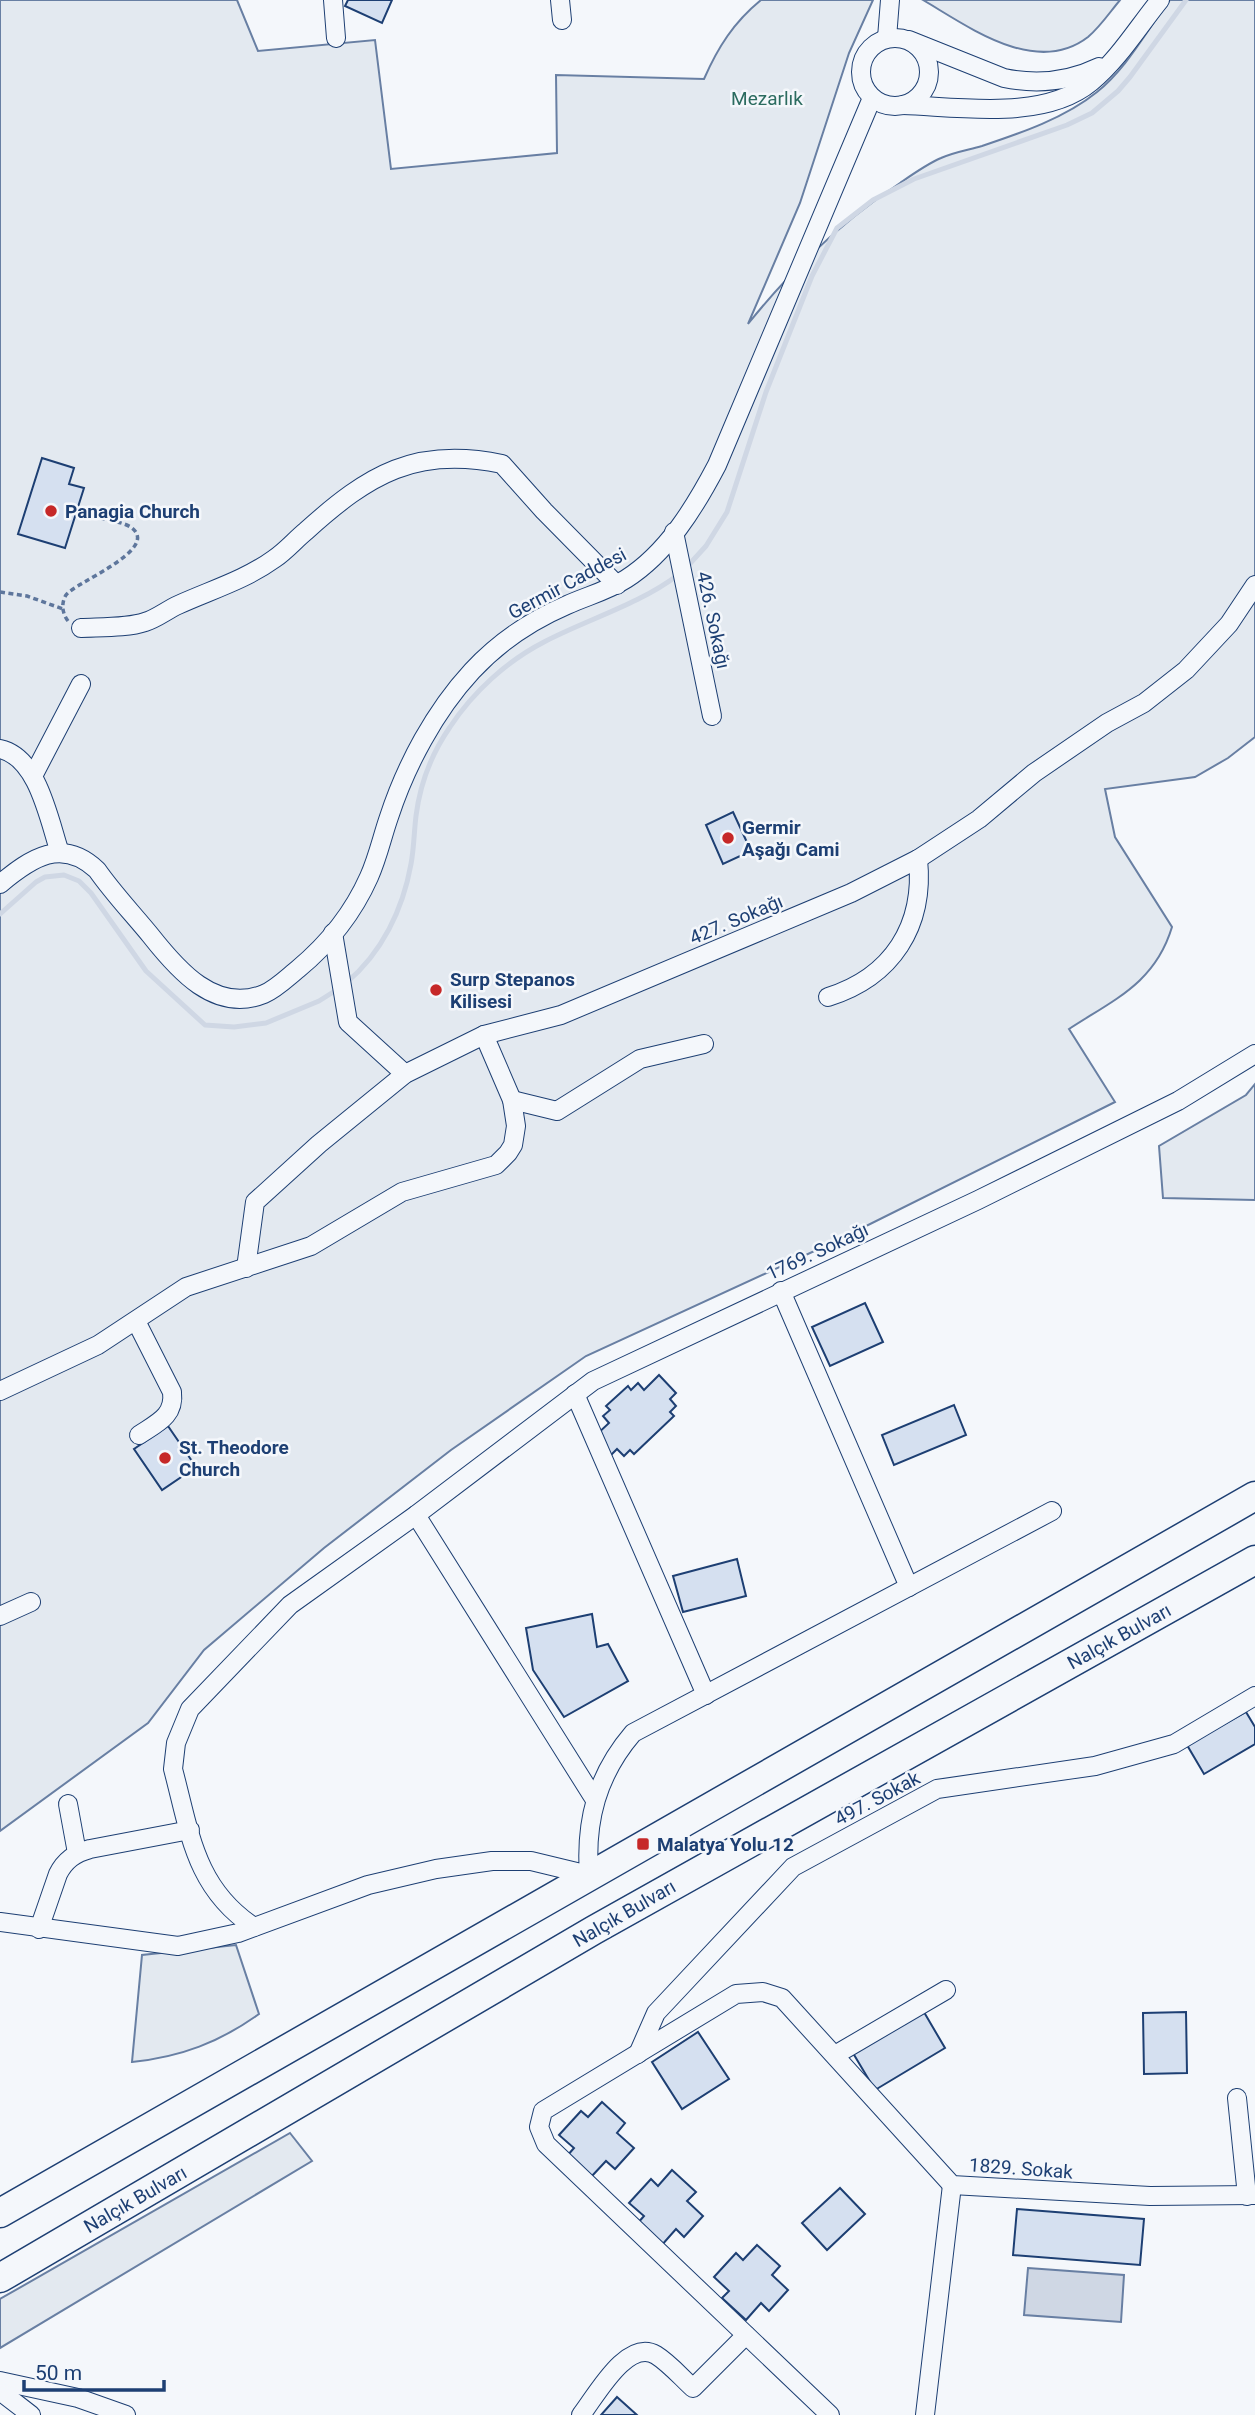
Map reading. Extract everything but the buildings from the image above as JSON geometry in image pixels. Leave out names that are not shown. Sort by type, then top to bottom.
[{"type":"highway","points":[[0,2213],[1255,1496]]},
{"type":"highway","name":"Nalçık Bulvarı","points":[[0,2278],[594,1930],[1255,1560]]},
{"type":"street","points":[[333,0],[336,38]]},
{"type":"street","points":[[560,0],[562,20]]},
{"type":"street","points":[[887,38],[890,0]]},
{"type":"street","points":[[1114,57],[1086,74],[1070,79],[1021,81],[1004,78],[909,40],[887,38],[869,49],[860,69],[861,79],[872,98],[881,104],[1016,108],[1046,104],[1089,84],[1114,57],[1160,0]]},
{"type":"street","points":[[903,105],[921,94],[927,85],[929,74],[925,54],[909,40]]},
{"type":"street","name":"Germir Caddesi","points":[[60,853],[81,857],[90,863],[176,967],[201,987],[214,993],[240,997],[265,994],[309,959],[333,933],[358,899],[384,839],[388,817],[414,759],[442,709],[457,689],[491,652],[512,636],[552,612],[617,584],[642,567],[674,532],[704,490],[717,465],[872,98]]},
{"type":"street","points":[[81,628],[145,622],[232,583],[274,559],[337,505],[373,479],[394,469],[437,459],[459,458],[502,464],[544,511],[617,584]]},
{"type":"street","name":"426. Sokağı","points":[[674,532],[712,716]]},
{"type":"street","name":"427. Sokağı","points":[[246,1268],[255,1202],[319,1144],[405,1074],[484,1035],[561,1016],[851,893],[918,859],[979,819],[1034,773],[1107,723],[1144,702],[1186,670],[1229,624],[1255,585]]},
{"type":"street","points":[[33,776],[81,684]]},
{"type":"street","points":[[0,749],[18,757],[33,776],[60,853],[38,857],[4,876]]},
{"type":"street","points":[[828,998],[868,979],[899,947],[917,906],[918,859]]},
{"type":"street","points":[[333,933],[348,1022],[405,1074]]},
{"type":"street","points":[[0,1391],[98,1345],[186,1287],[311,1246],[402,1192],[496,1165],[508,1153],[516,1136],[512,1100],[484,1035]]},
{"type":"street","points":[[512,1100],[557,1111],[640,1059],[704,1044]]},
{"type":"street","name":"1769. Sokağı","points":[[254,1927],[228,1908],[208,1882],[200,1866],[173,1769],[176,1743],[190,1709],[290,1605],[416,1515],[593,1381],[978,1200],[1178,1101],[1255,1054]]},
{"type":"street","points":[[781,1291],[909,1587]]},
{"type":"street","points":[[136,1321],[172,1392],[173,1400],[172,1408],[164,1419],[139,1435]]},
{"type":"street","points":[[575,1394],[706,1695]]},
{"type":"street","points":[[0,1922],[178,1946],[254,1927],[368,1885],[436,1869],[492,1861],[531,1861],[589,1875],[588,1832],[595,1800],[608,1768],[633,1734],[1052,1511]]},
{"type":"street","points":[[416,1515],[595,1800]]},
{"type":"street","points":[[0,1616],[31,1602]]},
{"type":"street","name":"497. Sokak","points":[[638,2054],[656,2013],[793,1867],[937,1789],[1096,1766],[1174,1744],[1255,1696]]},
{"type":"street","points":[[68,1804],[77,1853]]},
{"type":"street","points":[[39,1929],[58,1874],[77,1853],[190,1830]]},
{"type":"street","points":[[835,2056],[946,1990]]},
{"type":"street","name":"1829. Sokak","points":[[638,2054],[736,1994],[763,1992],[782,1998],[952,2185],[1137,2196],[1251,2195]]},
{"type":"street","points":[[638,2054],[543,2111],[539,2122],[540,2133],[546,2144],[830,2415]]},
{"type":"street","points":[[1237,2098],[1251,2195]]},
{"type":"street","points":[[925,2415],[952,2185]]},
{"type":"street","points":[[581,2415],[619,2365],[631,2355],[645,2352],[656,2356],[693,2388],[746,2335]]},
{"type":"street","points":[[0,2381],[78,2398],[126,2415]]},
{"type":"street","points":[[0,2390],[24,2410]]},
{"type":"street","points":[[0,2415],[24,2410]]},
{"type":"path","points":[[0,592],[27,596],[63,609],[65,596],[70,590],[123,558],[136,543],[137,535],[132,528],[100,518]]},
{"type":"green space","name":"Mezarlık","points":[[0,0],[237,0],[258,51],[375,40],[391,169],[557,153],[556,75],[704,79],[728,36],[761,0],[873,0],[849,53],[800,203],[748,324],[818,248],[878,198],[915,173],[946,156],[1042,124],[1071,110],[1097,92],[1127,60],[1170,0],[1255,0],[1255,737],[1228,758],[1195,777],[1105,789],[1115,837],[1172,927],[1165,946],[1144,976],[1117,998],[1069,1029],[1115,1102],[834,1242],[586,1356],[451,1450],[324,1548],[204,1650],[148,1723],[0,1831]]},
{"type":"green space","points":[[923,0],[1120,0],[1088,37],[1068,48],[1047,52],[1003,44]]},
{"type":"green space","points":[[1255,1084],[1255,1200],[1163,1198],[1159,1146],[1246,1095]]},
{"type":"green space","points":[[236,1945],[259,2014],[230,2033],[199,2047],[132,2062],[142,1955]]},
{"type":"green space","points":[[290,2133],[312,2161],[0,2348],[0,2299]]},
{"type":"shaded area","points":[[1028,2268],[1124,2275],[1121,2322],[1024,2315]]},
{"type":"waterway","points":[[685,569],[706,546],[727,512],[766,392],[812,276],[837,228],[873,200],[914,179],[1067,125],[1092,113],[1130,77],[1186,0]]},
{"type":"waterway","points":[[346,983],[370,958],[396,914],[411,864],[416,816],[424,781],[432,758],[459,714],[492,678],[530,650],[646,595],[678,575]]},
{"type":"waterway","points":[[0,914],[45,877],[64,875],[79,881],[91,893],[146,971],[205,1025],[234,1027],[266,1023],[319,1001],[338,989]]},
{"type":"place","name":"Panagia Church","points":[[51,511]]},
{"type":"place","name":"Germir Aşağı Cami","points":[[728,838]]},
{"type":"place","name":"Surp Stepanos Kilisesi","points":[[436,990]]},
{"type":"place","name":"St. Theodore Church","points":[[165,1458]]},
{"type":"place","name":"Malatya Yolu 12","points":[[643,1844]]}]
